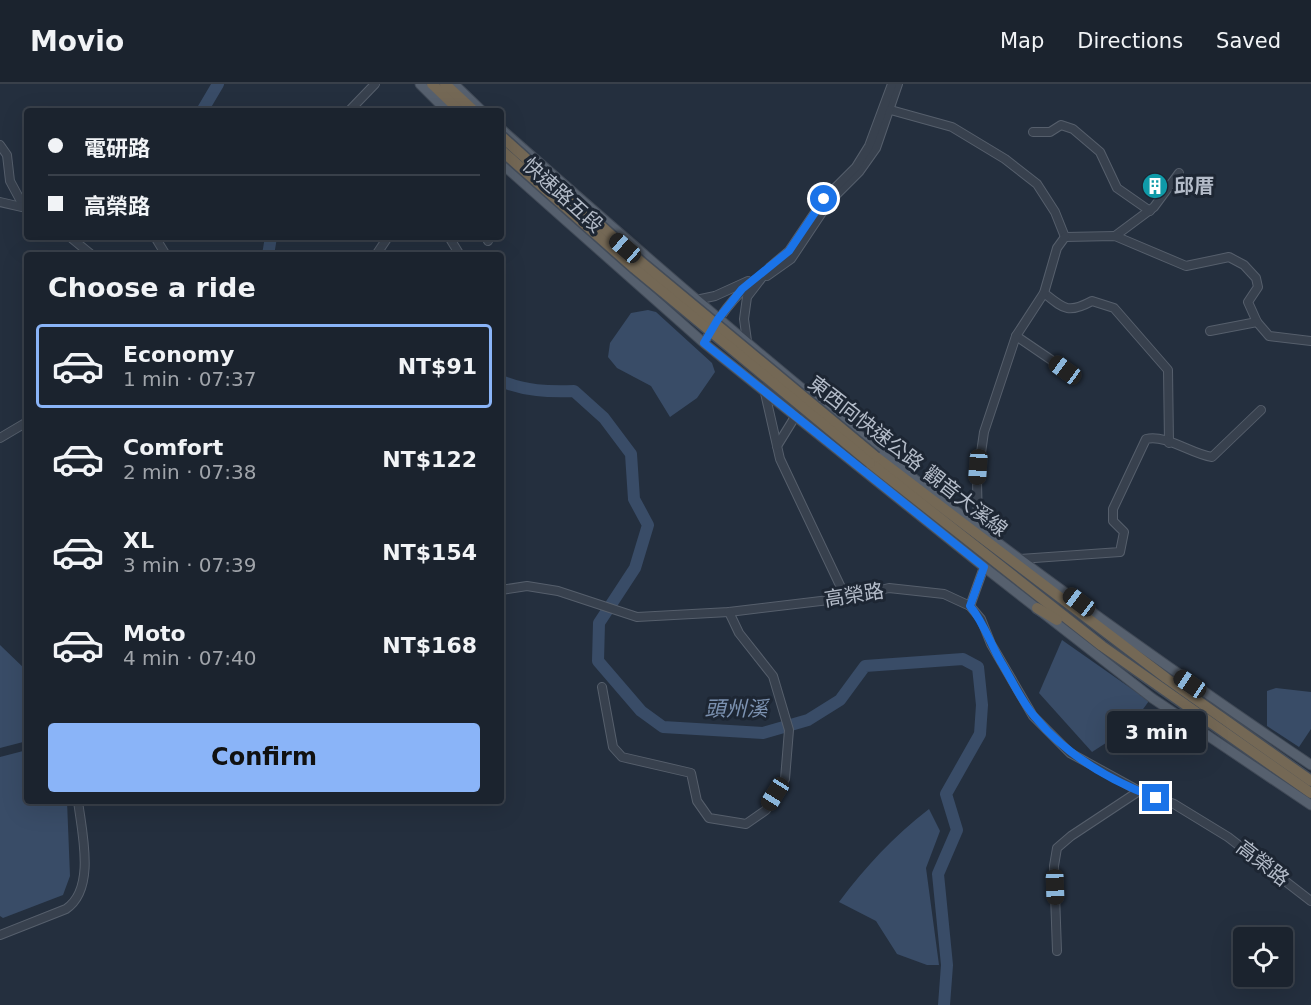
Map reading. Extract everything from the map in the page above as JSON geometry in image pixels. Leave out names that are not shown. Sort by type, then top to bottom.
[{"type":"highway","points":[[432,84],[457,108]]},
{"type":"highway","points":[[445,84],[471,108]]},
{"type":"highway","name":"東西向快速公路 觀音大溪線","points":[[504,138],[640,261],[867,450],[1116,640],[1311,781]]},
{"type":"highway","name":"東西向快速公路 觀音大溪線","points":[[504,153],[634,268],[763,376],[1102,646],[1311,793]]},
{"type":"highway","points":[[1060,588],[1116,640]]},
{"type":"highway","points":[[1037,608],[1102,646]]},
{"type":"main road","points":[[420,84],[444,108]]},
{"type":"main road","points":[[454,84],[479,108]]},
{"type":"main road","name":"快速路五段","points":[[504,132],[718,319],[809,394],[1020,559],[1171,671],[1311,765]]},
{"type":"main road","name":"快速路五段","points":[[504,168],[704,343],[984,567],[1152,698],[1311,805]]},
{"type":"street","points":[[352,108],[375,84]]},
{"type":"street","points":[[758,281],[791,259],[829,202],[860,172],[876,148],[892,84]]},
{"type":"street","points":[[747,341],[744,319],[747,297],[764,274],[789,251],[824,199],[856,167],[898,84]]},
{"type":"street","points":[[886,108],[952,127],[1005,159],[1036,184],[1055,212],[1065,237]]},
{"type":"street","points":[[1033,132],[1050,132],[1061,125],[1073,129],[1100,152],[1117,188],[1150,211]]},
{"type":"street","points":[[0,145],[7,155],[10,181],[24,205]]},
{"type":"street","points":[[1115,236],[1150,211],[1179,173]]},
{"type":"street","points":[[0,202],[24,208]]},
{"type":"street","points":[[1065,237],[1115,236],[1186,266],[1229,257],[1237,260],[1256,278],[1258,287],[1248,302],[1257,322],[1269,336],[1311,340]]},
{"type":"street","points":[[978,526],[979,453],[1016,336],[1044,293],[1057,248],[1065,237]]},
{"type":"street","points":[[74,240],[88,252]]},
{"type":"street","points":[[696,300],[715,296],[764,274]]},
{"type":"street","points":[[704,343],[718,319],[742,289],[764,274]]},
{"type":"street","points":[[1044,293],[1063,308],[1076,309],[1092,301],[1114,308],[1168,370],[1169,443]]},
{"type":"street","points":[[1210,331],[1257,322]]},
{"type":"street","points":[[1016,336],[1065,370]]},
{"type":"street","points":[[765,393],[777,446],[796,495],[846,598]]},
{"type":"street","points":[[777,446],[809,394]]},
{"type":"street","points":[[1020,559],[1120,552],[1124,532],[1113,520],[1113,509],[1146,439],[1156,437],[1200,455],[1212,457],[1261,410]]},
{"type":"street","points":[[0,438],[24,424]]},
{"type":"street","points":[[970,606],[984,567]]},
{"type":"street","name":"高榮路","points":[[504,590],[527,586],[542,588],[633,615],[729,612],[846,598],[889,588],[944,594],[970,606],[981,619],[991,644],[1033,716],[1070,753],[1139,791],[1174,804],[1228,837],[1311,901]]},
{"type":"street","points":[[602,687],[613,747],[622,757],[691,773],[697,801],[709,818],[746,824],[766,810],[785,779],[789,730],[773,676],[739,633],[729,612]]},
{"type":"street","points":[[1057,951],[1054,866],[1057,848],[1071,836],[1139,791]]},
{"type":"street","points":[[0,935],[66,909],[80,896],[85,875],[78,804]]},
{"type":"water","points":[[648,310],[656,312],[712,363],[715,372],[697,398],[670,417],[651,386],[617,368],[608,357],[610,343],[631,313]]},
{"type":"water","points":[[1062,640],[1149,701],[1129,728],[1092,752],[1039,693]]},
{"type":"water","points":[[0,645],[24,668],[24,742],[0,748]]},
{"type":"water","points":[[1276,688],[1311,692],[1311,729],[1299,747],[1267,726],[1267,691]]},
{"type":"water","points":[[24,751],[24,804],[67,804],[70,876],[63,895],[3,918],[0,916],[0,757]]},
{"type":"water","points":[[929,809],[940,831],[926,868],[939,965],[927,965],[897,954],[876,921],[839,902],[881,852]]},
{"type":"waterway","name":"頭州溪","points":[[204,108],[218,84]]},
{"type":"waterway","name":"頭州溪","points":[[268,252],[270,240]]},
{"type":"waterway","name":"頭州溪","points":[[504,382],[537,390],[574,391],[604,418],[631,454],[634,499],[648,525],[635,568],[599,623],[598,661],[641,711],[663,727],[763,733],[808,720],[840,700],[865,666],[963,659],[978,667],[982,705],[980,734],[946,794],[957,830],[938,874],[947,965],[944,1005]]},
{"type":"place","name":"邱厝","points":[[1155,186]]},
{"type":"route","points":[[824,199],[789,251],[764,274],[742,289],[718,319],[704,343],[984,567],[970,606],[981,619],[991,644],[1033,716],[1070,753],[1156,798]]}]
